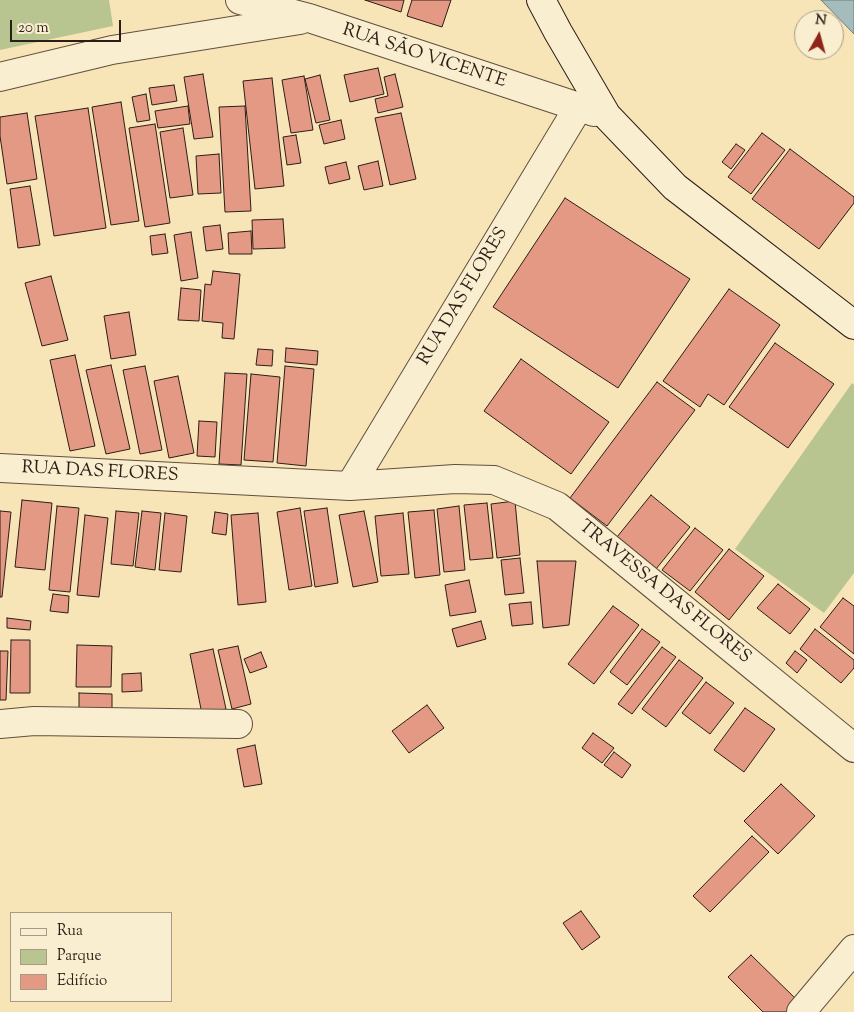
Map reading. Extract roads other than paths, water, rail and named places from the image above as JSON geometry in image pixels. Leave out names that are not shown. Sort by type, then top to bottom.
[{"type":"street","name":"RUA SÃO VICENTE","points":[[240,0],[308,18],[578,108],[608,116]]},
{"type":"street","points":[[542,0],[558,32],[608,116],[675,187],[854,325]]},
{"type":"street","points":[[0,77],[112,50],[308,18]]},
{"type":"street","name":"RUA DAS FLORES","points":[[350,486],[578,108]]},
{"type":"street","name":"RUA DAS FLORES","points":[[0,468],[350,486],[455,479]]},
{"type":"street","name":"TRAVESSA DAS FLORES","points":[[455,479],[494,480],[557,506],[854,748]]},
{"type":"street","points":[[0,724],[34,721],[238,724]]},
{"type":"street","points":[[801,1012],[854,949]]},
{"type":"water","points":[[821,0],[854,0],[854,34],[844,24],[844,10],[831,10]]}]
